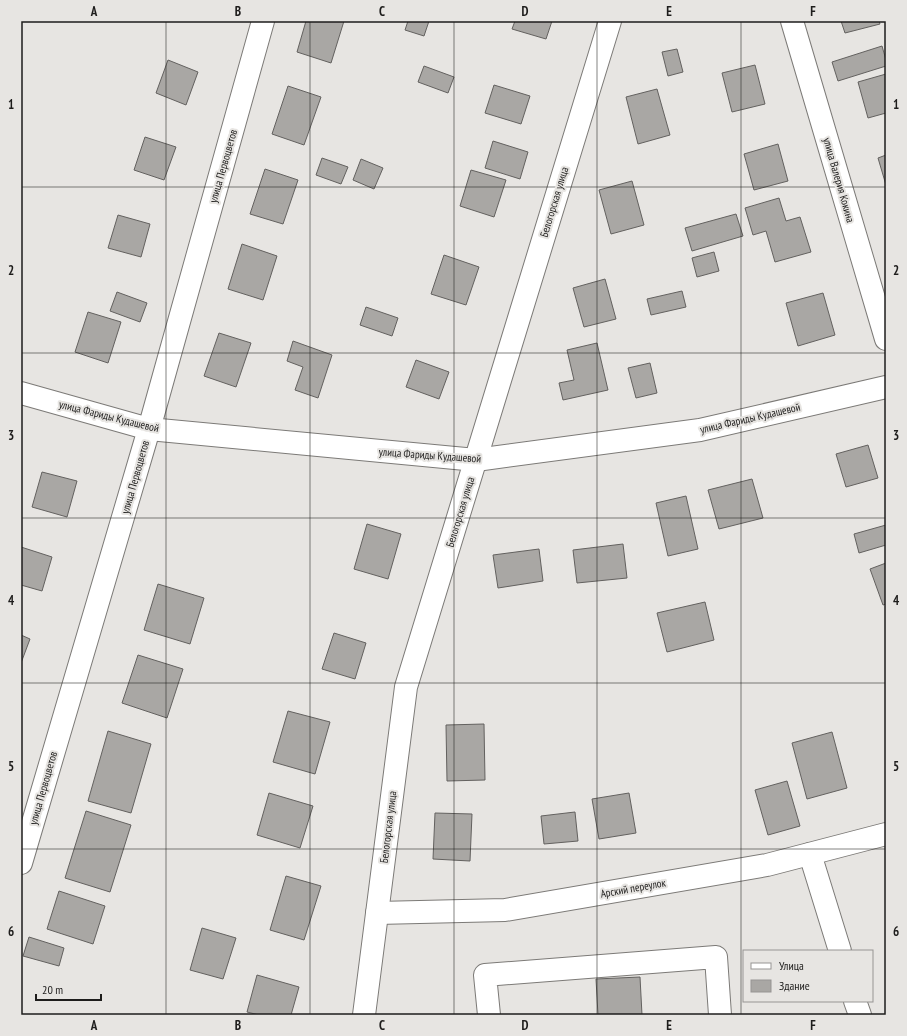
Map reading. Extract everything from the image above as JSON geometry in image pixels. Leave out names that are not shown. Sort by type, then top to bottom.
[{"type":"street","name":"улица Первоцветов","points":[[21,863],[149,429],[263,21]]},
{"type":"street","name":"Белогорская улица","points":[[364,1015],[406,687],[610,21]]},
{"type":"street","name":"улица Валерия Кокина","points":[[792,21],[886,339]]},
{"type":"street","name":"улица Фариды Кудашевой","points":[[21,393],[149,429],[476,460],[700,430],[886,387]]},
{"type":"street","name":"Арский переулок","points":[[376,913],[505,910],[767,865],[886,834]]},
{"type":"street","points":[[810,854],[840,950]]},
{"type":"street","points":[[489,1015],[485,975],[716,957],[720,1015]]},
{"type":"street","points":[[855,1002],[860,1015]]},
{"type":"building","points":[[306,21],[344,21],[331,63],[297,52]]},
{"type":"building","points":[[408,21],[429,21],[424,36],[405,30]]},
{"type":"building","points":[[515,21],[552,21],[546,39],[512,29]]},
{"type":"building","points":[[841,21],[879,21],[880,24],[845,33]]},
{"type":"building","points":[[882,46],[886,66],[838,81],[832,62]]},
{"type":"building","points":[[677,49],[683,72],[668,76],[662,52]]},
{"type":"building","points":[[168,60],[198,72],[186,105],[156,93]]},
{"type":"building","points":[[755,65],[765,104],[732,112],[722,73]]},
{"type":"building","points":[[424,66],[454,77],[448,93],[418,82]]},
{"type":"building","points":[[886,74],[886,113],[868,118],[858,82]]},
{"type":"building","points":[[494,85],[530,96],[521,124],[485,113]]},
{"type":"building","points":[[288,86],[321,97],[304,145],[272,134]]},
{"type":"building","points":[[657,89],[670,135],[638,144],[626,97]]},
{"type":"building","points":[[145,137],[176,147],[164,180],[134,170]]},
{"type":"building","points":[[493,141],[528,152],[520,179],[485,168]]},
{"type":"building","points":[[778,144],[788,181],[754,190],[744,154]]},
{"type":"building","points":[[886,155],[886,185],[878,158]]},
{"type":"building","points":[[322,158],[348,167],[341,184],[316,175]]},
{"type":"building","points":[[361,159],[383,168],[374,189],[353,180]]},
{"type":"building","points":[[265,169],[298,180],[283,224],[250,214]]},
{"type":"building","points":[[471,170],[506,180],[494,217],[460,206]]},
{"type":"building","points":[[632,181],[644,225],[611,234],[599,190]]},
{"type":"building","points":[[779,198],[786,221],[800,217],[811,252],[775,262],[766,231],[753,235],[745,208]]},
{"type":"building","points":[[736,214],[743,236],[692,251],[685,228]]},
{"type":"building","points":[[118,215],[150,224],[141,257],[108,248]]},
{"type":"building","points":[[242,244],[277,256],[263,300],[228,289]]},
{"type":"building","points":[[714,252],[719,271],[697,277],[692,258]]},
{"type":"building","points":[[444,255],[479,267],[466,305],[431,294]]},
{"type":"building","points":[[605,279],[616,319],[584,327],[573,288]]},
{"type":"building","points":[[682,291],[686,307],[651,315],[647,299]]},
{"type":"building","points":[[117,292],[147,303],[140,322],[110,311]]},
{"type":"building","points":[[823,293],[835,335],[798,346],[786,303]]},
{"type":"building","points":[[366,307],[398,318],[392,336],[360,325]]},
{"type":"building","points":[[88,312],[121,322],[108,363],[75,352]]},
{"type":"building","points":[[219,333],[251,343],[236,387],[204,376]]},
{"type":"building","points":[[293,341],[332,355],[318,398],[295,390],[303,367],[287,361]]},
{"type":"building","points":[[597,343],[608,390],[563,400],[559,383],[574,380],[567,350]]},
{"type":"building","points":[[416,360],[449,372],[439,399],[406,387]]},
{"type":"building","points":[[650,363],[657,393],[636,398],[628,368]]},
{"type":"building","points":[[868,445],[878,478],[846,487],[836,454]]},
{"type":"building","points":[[42,472],[77,481],[67,517],[32,507]]},
{"type":"building","points":[[752,479],[763,518],[719,529],[708,490]]},
{"type":"building","points":[[686,496],[698,549],[668,556],[656,503]]},
{"type":"building","points":[[367,524],[401,534],[388,579],[354,569]]},
{"type":"building","points":[[886,525],[886,545],[859,553],[854,534]]},
{"type":"building","points":[[623,544],[627,578],[577,583],[573,550]]},
{"type":"building","points":[[21,547],[52,557],[42,591],[21,585]]},
{"type":"building","points":[[539,549],[543,581],[498,588],[493,555]]},
{"type":"building","points":[[886,563],[886,604],[883,605],[870,569]]},
{"type":"building","points":[[158,584],[204,598],[190,644],[144,630]]},
{"type":"building","points":[[705,602],[714,640],[667,652],[657,613]]},
{"type":"building","points":[[334,633],[366,643],[355,679],[322,669]]},
{"type":"building","points":[[21,635],[30,639],[21,663]]},
{"type":"building","points":[[138,655],[183,669],[167,718],[122,703]]},
{"type":"building","points":[[288,711],[330,722],[315,774],[273,762]]},
{"type":"building","points":[[484,724],[485,780],[447,781],[446,725]]},
{"type":"building","points":[[108,731],[151,744],[131,813],[88,801]]},
{"type":"building","points":[[832,732],[847,788],[807,799],[792,743]]},
{"type":"building","points":[[787,781],[800,826],[768,835],[755,790]]},
{"type":"building","points":[[269,793],[313,806],[300,848],[257,835]]},
{"type":"building","points":[[629,793],[636,833],[599,839],[592,799]]},
{"type":"building","points":[[86,811],[131,825],[110,892],[65,878]]},
{"type":"building","points":[[575,812],[578,841],[544,844],[541,816]]},
{"type":"building","points":[[435,813],[472,814],[470,861],[433,859]]},
{"type":"building","points":[[286,876],[321,886],[304,940],[270,930]]},
{"type":"building","points":[[59,891],[105,906],[93,944],[47,929]]},
{"type":"building","points":[[202,928],[236,938],[223,979],[190,970]]},
{"type":"building","points":[[29,937],[64,948],[59,966],[23,956]]},
{"type":"building","points":[[257,975],[299,987],[291,1015],[259,1015],[247,1012]]},
{"type":"building","points":[[640,977],[642,1015],[598,1015],[596,979]]}]
